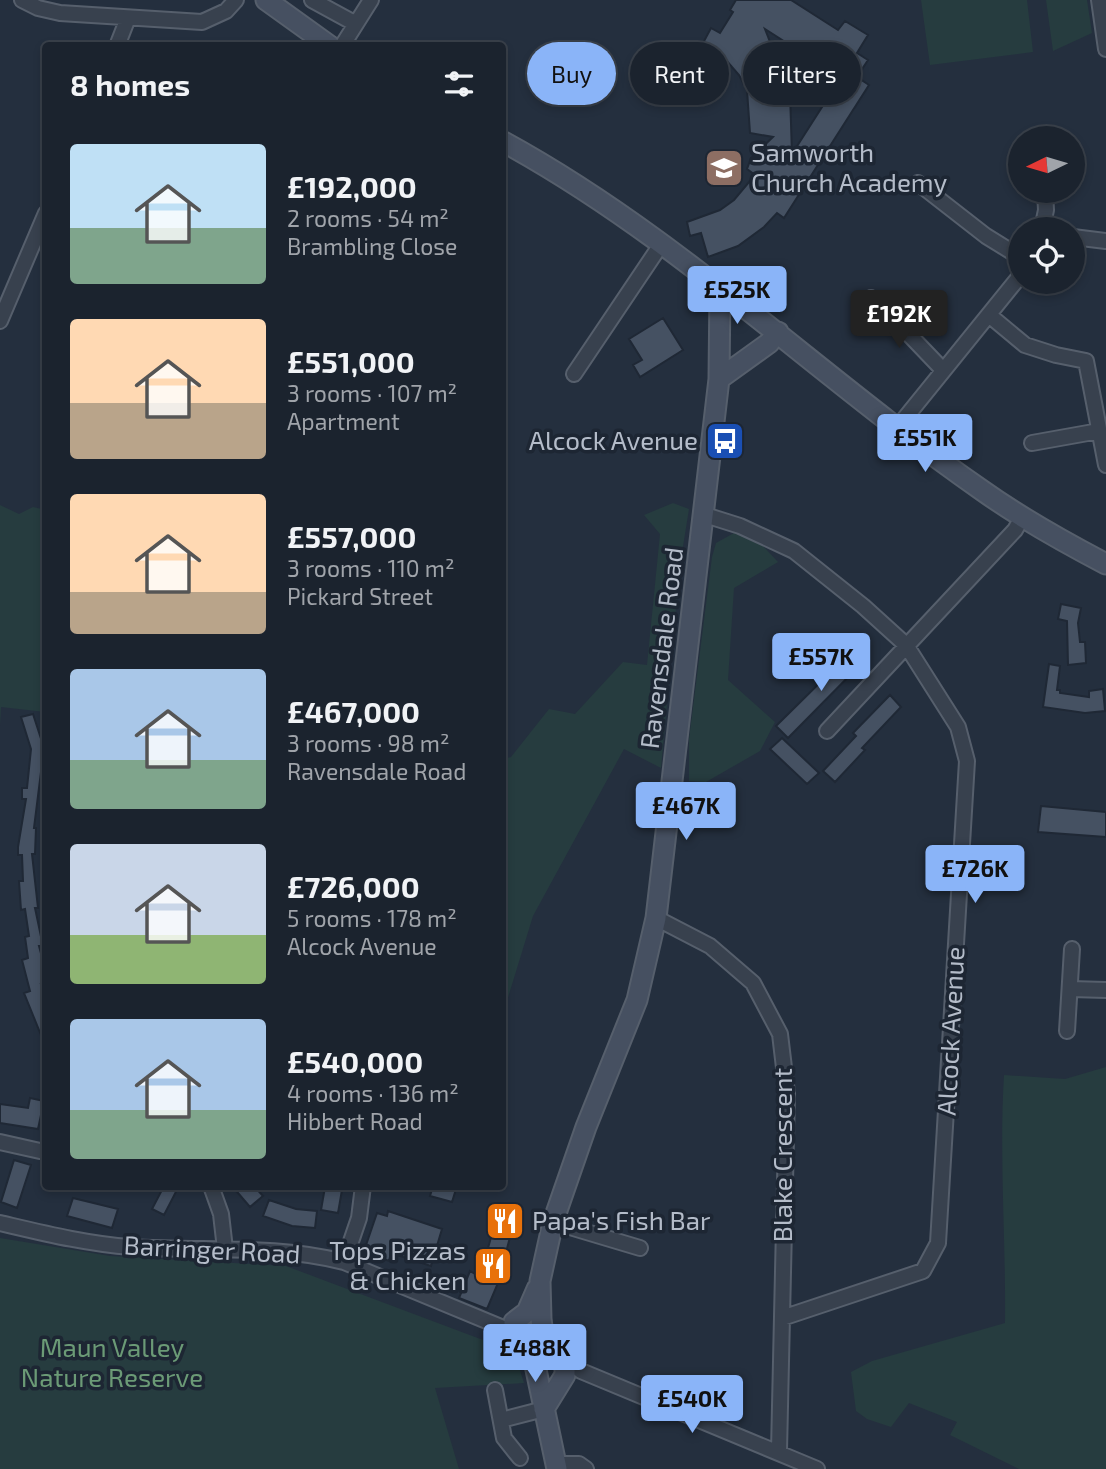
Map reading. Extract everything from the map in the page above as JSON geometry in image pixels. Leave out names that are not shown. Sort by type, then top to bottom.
[{"type":"main road","points":[[266,0],[324,42]]},
{"type":"main road","points":[[506,144],[662,243],[897,428],[984,492],[1106,564]]},
{"type":"main road","name":"Ravensdale Road","points":[[522,1326],[541,1282],[552,1222],[586,1127],[637,1000],[656,918],[719,379],[720,288]]},
{"type":"main road","points":[[720,326],[741,303]]},
{"type":"main road","points":[[719,379],[769,343],[778,332]]},
{"type":"main road","points":[[522,1326],[564,1367]]},
{"type":"main road","points":[[522,1326],[537,1370],[556,1466]]},
{"type":"main road","points":[[537,1370],[544,1353],[564,1367]]},
{"type":"main road","points":[[537,1370],[551,1383],[564,1367]]},
{"type":"main road","points":[[544,1409],[564,1367]]},
{"type":"street","points":[[22,0],[38,8],[60,13],[202,22],[226,11],[236,0]]},
{"type":"street","points":[[312,0],[356,24]]},
{"type":"street","points":[[345,42],[371,0]]},
{"type":"street","points":[[1099,0],[1106,49]]},
{"type":"street","points":[[119,42],[128,18]]},
{"type":"street","points":[[918,183],[986,236],[1008,250]]},
{"type":"street","points":[[0,321],[42,222]]},
{"type":"street","points":[[1085,238],[1106,241]]},
{"type":"street","points":[[574,374],[662,243]]},
{"type":"street","points":[[897,428],[942,369],[1008,291]]},
{"type":"street","points":[[871,310],[900,325],[942,369]]},
{"type":"street","points":[[989,315],[1025,345],[1056,355],[1086,360],[1106,465]]},
{"type":"street","points":[[1032,443],[1099,430]]},
{"type":"street","name":"Alcock Avenue","points":[[705,516],[740,526],[794,551],[852,597],[906,646],[958,727],[967,761],[938,1243],[923,1271],[782,1318]]},
{"type":"street","points":[[827,731],[1016,530],[1023,516]]},
{"type":"street","name":"Blake Crescent","points":[[656,918],[710,946],[753,984],[780,1034],[787,1093],[779,1451]]},
{"type":"street","points":[[1067,1031],[1072,950]]},
{"type":"street","points":[[1071,989],[1106,990]]},
{"type":"street","points":[[0,1142],[42,1152]]},
{"type":"street","points":[[212,1190],[221,1214],[225,1249]]},
{"type":"street","points":[[344,1262],[359,1218],[362,1190]]},
{"type":"street","points":[[552,1222],[640,1248]]},
{"type":"street","name":"Barringer Road","points":[[0,1223],[131,1247],[285,1252],[344,1262],[522,1326]]},
{"type":"street","points":[[564,1367],[779,1451],[817,1469]]},
{"type":"street","points":[[495,1390],[504,1437],[520,1458]]},
{"type":"street","points":[[501,1420],[544,1409]]},
{"type":"street","points":[[556,1466],[579,1464],[586,1469]]},
{"type":"green space","points":[[921,0],[1027,0],[1033,52],[930,65]]},
{"type":"green space","points":[[1046,0],[1087,0],[1092,33],[1053,51]]},
{"type":"green space","points":[[673,503],[689,509],[680,565],[661,768],[624,749],[533,916],[506,1004],[506,758],[511,757],[549,709],[575,714],[623,662],[647,665],[660,534],[644,515]]},
{"type":"green space","points":[[0,505],[19,514],[33,507],[42,509],[42,712],[1,707],[0,726]]},
{"type":"green space","points":[[734,533],[763,546],[778,562],[734,588],[728,680],[775,722],[760,751],[706,782],[689,781],[689,739],[712,557],[716,543]]},
{"type":"green space","points":[[1106,1067],[1106,1469],[1019,1469],[950,1435],[957,1422],[909,1403],[891,1427],[867,1419],[856,1411],[851,1372],[872,1361],[1005,1323],[1002,1137],[1004,1075],[1065,1079]]},
{"type":"green space","name":"Maun Valley Nature Reserve","points":[[0,1238],[110,1256],[286,1266],[499,1346],[518,1364],[524,1383],[435,1388],[459,1469],[0,1469]]},
{"type":"building","points":[[736,0],[791,0],[838,30],[845,21],[868,35],[861,46],[861,42],[785,42],[765,29],[770,42],[743,42],[743,82],[729,63],[729,42],[704,42],[711,28],[720,33],[733,12],[730,10]]},
{"type":"building","points":[[861,56],[868,60],[861,71]]},
{"type":"building","points":[[861,80],[869,85],[861,98]]},
{"type":"building","points":[[748,105],[790,105],[792,154],[823,105],[856,105],[784,218],[777,213],[764,227],[738,246],[708,257],[701,233],[690,236],[687,222],[720,210],[734,200],[755,175],[747,169],[751,158],[773,137],[750,133]]},
{"type":"building","points":[[663,318],[683,350],[640,377],[633,365],[642,360],[629,339]]},
{"type":"building","points":[[1061,604],[1081,608],[1078,623],[1080,642],[1085,642],[1086,663],[1068,665],[1067,621],[1058,619]]},
{"type":"building","points":[[855,648],[866,659],[788,738],[776,726]]},
{"type":"building","points":[[1049,664],[1060,666],[1057,690],[1060,690],[1060,693],[1089,697],[1089,691],[1103,689],[1105,711],[1085,713],[1043,707]]},
{"type":"building","points":[[890,695],[901,707],[862,748],[865,750],[835,782],[823,771],[856,736],[853,733]]},
{"type":"building","points":[[33,714],[42,742],[34,828],[35,854],[32,854],[38,908],[35,908],[42,941],[42,946],[39,946],[42,957],[42,1038],[24,993],[30,991],[22,960],[28,958],[25,937],[29,936],[25,909],[21,910],[19,881],[23,881],[22,855],[18,855],[18,847],[26,799],[22,799],[22,788],[27,788],[31,749],[21,717]]},
{"type":"building","points":[[782,738],[819,773],[807,784],[770,749]]},
{"type":"building","points":[[1041,806],[1106,812],[1106,837],[1038,832]]},
{"type":"building","points":[[30,1098],[42,1101],[38,1129],[0,1123],[0,1104],[28,1108]]},
{"type":"building","points":[[14,1160],[31,1165],[17,1208],[1,1202]]},
{"type":"building","points":[[162,1190],[177,1190],[164,1215],[152,1209]]},
{"type":"building","points":[[235,1190],[258,1190],[263,1196],[250,1207]]},
{"type":"building","points":[[324,1190],[342,1190],[338,1213],[321,1210]]},
{"type":"building","points":[[432,1190],[456,1190],[452,1202],[430,1196]]},
{"type":"building","points":[[73,1198],[118,1209],[112,1228],[67,1216]]},
{"type":"building","points":[[269,1200],[296,1209],[317,1211],[315,1228],[292,1226],[263,1216]]},
{"type":"building","points":[[388,1211],[442,1229],[431,1266],[391,1253],[389,1261],[373,1255],[374,1251],[365,1248],[377,1213],[387,1216]]},
{"type":"building","points":[[498,1212],[515,1218],[498,1283],[487,1309],[459,1298],[470,1271],[480,1277]]},
{"type":"place","name":"Samworth Church Academy","points":[[724,168]]},
{"type":"place","name":"Alcock Avenue","points":[[725,441]]},
{"type":"place","name":"Papa's Fish Bar","points":[[505,1221]]},
{"type":"place","name":"Tops Pizzas & Chicken","points":[[493,1266]]}]
